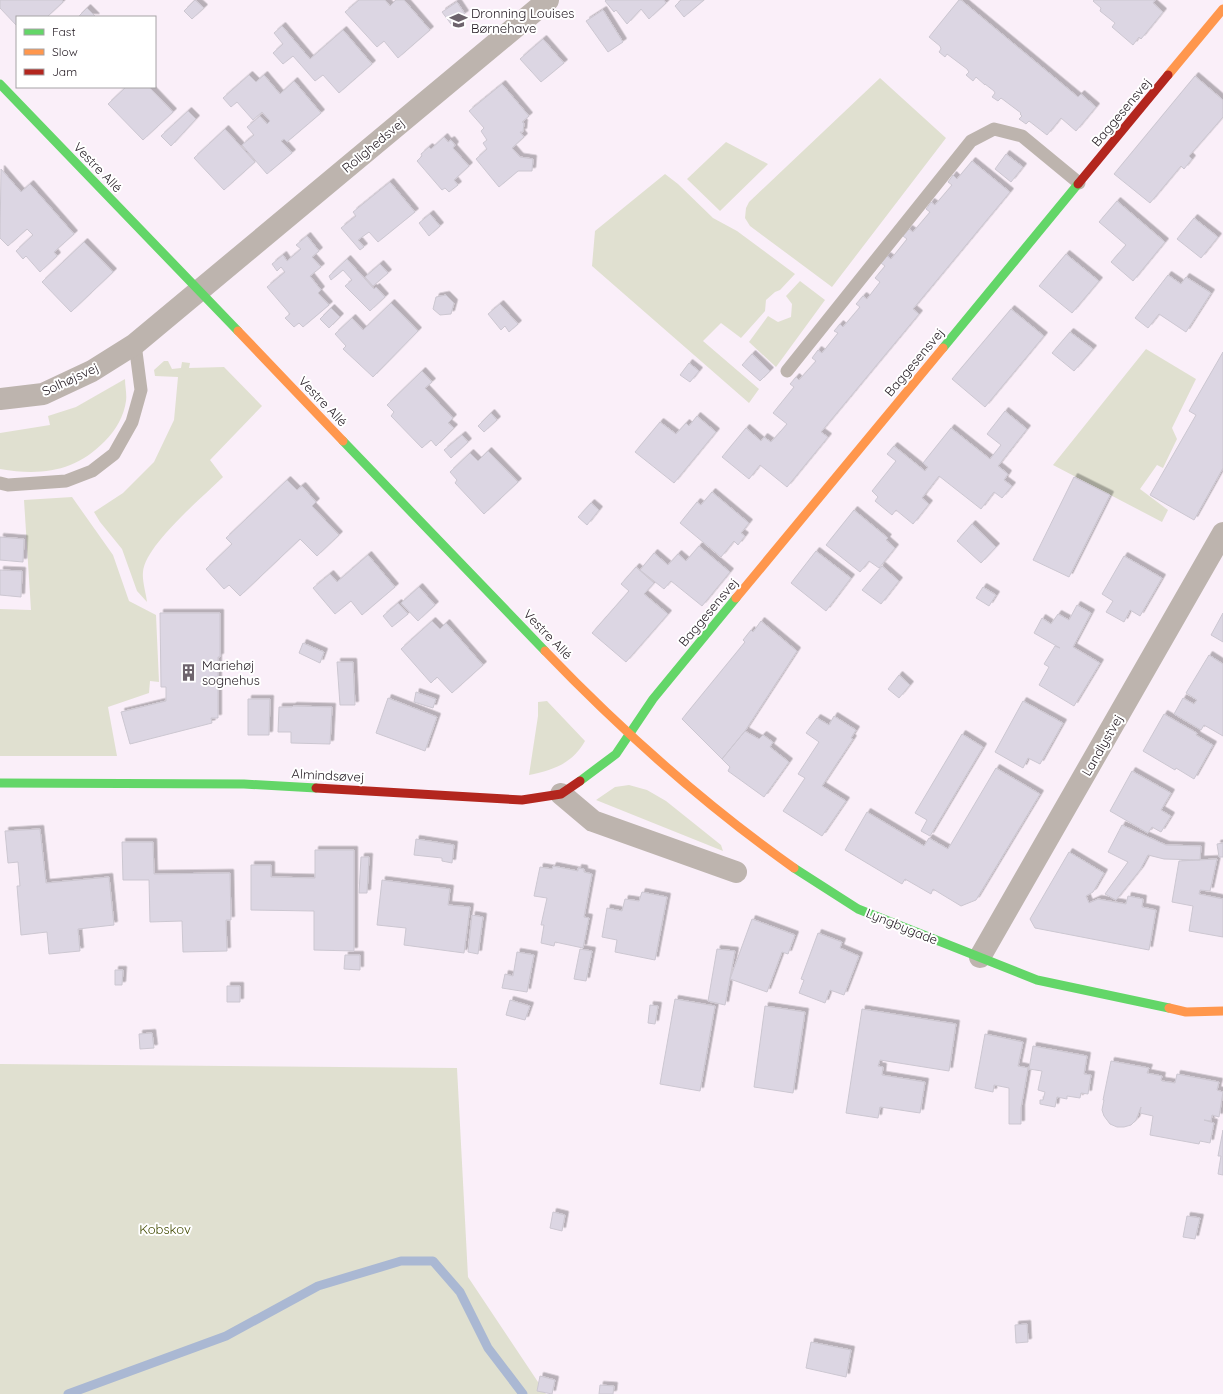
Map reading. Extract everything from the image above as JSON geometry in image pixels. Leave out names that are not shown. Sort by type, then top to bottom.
[{"type":"street","name":"Rolighedsvej","points":[[198,290],[548,0]]},
{"type":"street","name":"Baggesensvej","points":[[629,734],[663,687],[1223,9]]},
{"type":"street","name":"Vestre Allé","points":[[0,84],[554,660],[629,734]]},
{"type":"street","name":"Solhøjsvej","points":[[0,399],[43,394],[92,371],[135,344],[198,290]]},
{"type":"street","name":"Landlystvej","points":[[980,957],[1223,533]]},
{"type":"street","name":"Almindsøvej","points":[[0,783],[244,784],[522,800],[561,794],[595,771],[616,754],[629,734]]},
{"type":"street","name":"Lyngbygade","points":[[629,734],[699,794],[769,850],[811,880],[858,909],[1037,980],[1186,1012],[1223,1011]]},
{"type":"street","points":[[561,794],[593,821],[736,872]]},
{"type":"lane","points":[[787,370],[971,141],[994,129],[1022,136],[1079,183]]},
{"type":"lane","points":[[0,484],[66,481],[92,471],[114,454],[132,422],[141,390],[135,344]]},
{"type":"green space","points":[[880,78],[946,138],[832,287],[750,226],[745,218],[746,208],[749,202]]},
{"type":"green space","points":[[726,142],[768,164],[720,211],[687,179]]},
{"type":"green space","points":[[665,174],[678,184],[713,218],[737,231],[795,274],[780,290],[775,292],[766,300],[765,311],[741,338],[721,323],[703,341],[759,389],[749,403],[592,266],[595,231]]},
{"type":"green space","points":[[800,281],[825,300],[776,367],[749,342],[768,316],[778,322],[791,317],[792,304],[786,296]]},
{"type":"green space","points":[[1146,349],[1196,379],[1172,428],[1177,439],[1163,468],[1157,465],[1140,489],[1168,510],[1162,522],[1053,465]]},
{"type":"green space","points":[[164,361],[168,361],[172,369],[181,368],[182,362],[190,363],[189,368],[224,367],[262,406],[210,460],[223,477],[164,535],[146,561],[143,576],[147,602],[137,591],[122,549],[100,522],[94,512],[123,493],[154,462],[174,420],[178,377],[155,376],[154,370]]},
{"type":"green space","points":[[125,379],[126,401],[121,417],[109,437],[94,451],[82,459],[57,469],[29,472],[0,469],[0,433],[50,425],[48,416],[76,407]]},
{"type":"green space","points":[[72,497],[113,555],[129,601],[156,615],[159,682],[150,681],[149,693],[108,707],[117,756],[0,756],[0,609],[31,610],[24,500]]},
{"type":"green space","points":[[547,701],[585,741],[580,749],[568,761],[546,771],[529,775],[538,716],[538,702]]},
{"type":"green space","points":[[629,785],[647,790],[666,801],[721,845],[723,851],[596,800],[615,787]]},
{"type":"green space","name":"Kobskov","points":[[0,1064],[457,1068],[468,1277],[546,1394],[0,1394]]},
{"type":"building","points":[[0,0],[62,0],[63,2],[48,16],[16,16],[16,25],[0,8]]},
{"type":"building","points":[[195,0],[204,8],[192,19],[184,11]]},
{"type":"building","points":[[359,0],[385,0],[390,6],[396,0],[404,0],[430,30],[398,58],[384,41],[377,47],[345,12]]},
{"type":"building","points":[[664,0],[666,3],[649,19],[641,9],[627,24],[616,10],[614,12],[605,1]]},
{"type":"building","points":[[681,0],[704,0],[684,17],[675,6]]},
{"type":"building","points":[[959,0],[961,0],[1078,97],[1081,94],[1096,107],[1076,131],[1061,118],[1047,135],[1029,121],[1026,124],[1019,119],[1022,116],[1020,114],[1021,113],[1001,98],[998,101],[992,97],[995,93],[994,91],[976,77],[973,81],[966,75],[969,72],[967,69],[947,54],[945,57],[939,52],[941,49],[940,46],[929,37]]},
{"type":"building","points":[[1155,0],[1153,3],[1163,12],[1141,39],[1139,37],[1133,45],[1112,27],[1115,23],[1100,11],[1101,8],[1093,1]]},
{"type":"building","points":[[457,2],[465,14],[451,24],[442,12]]},
{"type":"building","points":[[87,8],[95,16],[79,16]]},
{"type":"building","points":[[603,10],[623,42],[608,52],[586,21]]},
{"type":"building","points":[[282,26],[310,59],[343,30],[372,64],[339,93],[323,75],[315,81],[293,56],[283,64],[273,53],[283,44],[274,33]]},
{"type":"building","points":[[543,39],[564,63],[541,82],[520,59]]},
{"type":"building","points":[[249,75],[256,82],[264,75],[280,94],[294,81],[321,113],[287,142],[284,139],[281,141],[292,153],[267,174],[242,145],[254,135],[247,127],[260,116],[267,124],[270,121],[262,112],[253,120],[237,102],[231,107],[223,98]]},
{"type":"building","points":[[1195,76],[1223,100],[1223,117],[1189,156],[1192,159],[1184,169],[1181,166],[1150,203],[1114,174]]},
{"type":"building","points":[[502,84],[529,116],[522,122],[524,123],[523,132],[520,132],[524,137],[512,148],[520,157],[533,159],[532,171],[518,171],[499,187],[476,159],[487,149],[483,143],[487,140],[481,131],[484,128],[469,111]]},
{"type":"building","points":[[125,88],[150,88],[173,112],[143,140],[108,104]]},
{"type":"building","points":[[188,111],[196,119],[171,146],[161,136]]},
{"type":"building","points":[[225,129],[255,162],[224,190],[194,158]]},
{"type":"building","points":[[444,137],[448,142],[451,140],[455,145],[453,148],[469,166],[454,180],[458,185],[449,192],[445,188],[442,190],[417,161],[422,156],[421,154],[429,147],[431,149]]},
{"type":"building","points":[[1006,154],[1023,167],[1011,182],[995,169]]},
{"type":"building","points":[[972,161],[1010,192],[913,309],[919,314],[821,432],[828,437],[787,487],[760,465],[749,479],[722,457],[746,428],[761,441],[764,437],[771,442],[787,424],[773,413],[794,387],[790,384],[796,377],[799,380],[816,361],[812,358],[818,350],[822,353],[838,333],[834,331],[840,324],[843,327],[860,307],[856,304],[863,296],[867,299],[880,282],[875,278],[885,266],[881,263],[887,256],[891,259],[907,239],[903,236],[909,229],[913,232],[930,212],[926,209],[931,202],[935,205],[952,185],[948,182],[953,175],[957,179]]},
{"type":"building","points":[[1,169],[21,192],[30,184],[74,234],[54,252],[57,256],[40,272],[26,256],[23,259],[16,251],[33,235],[27,229],[8,246],[0,238]]},
{"type":"building","points":[[390,182],[415,212],[378,242],[369,232],[358,240],[364,247],[360,250],[341,228],[356,216],[353,212]]},
{"type":"building","points":[[1117,201],[1165,242],[1133,281],[1111,262],[1126,245],[1099,222]]},
{"type":"building","points":[[430,214],[440,226],[429,236],[419,223]]},
{"type":"building","points":[[1194,218],[1218,237],[1201,258],[1177,239]]},
{"type":"building","points":[[307,236],[319,251],[312,257],[321,267],[310,276],[321,290],[318,293],[329,305],[303,327],[299,323],[294,327],[285,318],[290,314],[267,287],[285,272],[281,267],[277,271],[272,264],[283,255],[287,261],[301,249],[296,245]]},
{"type":"building","points":[[84,242],[113,272],[71,312],[42,282]]},
{"type":"building","points":[[1066,254],[1099,281],[1072,313],[1039,286]]},
{"type":"building","points":[[347,259],[374,289],[376,287],[385,297],[370,311],[345,286],[352,280],[343,270],[331,280],[329,276]]},
{"type":"building","points":[[380,264],[388,273],[373,286],[365,277]]},
{"type":"building","points":[[1168,275],[1181,284],[1186,277],[1211,293],[1186,332],[1159,314],[1148,328],[1135,318]]},
{"type":"building","points":[[446,295],[454,303],[451,314],[440,315],[433,309],[436,297]]},
{"type":"building","points":[[391,303],[418,331],[373,377],[343,349],[346,346],[335,334],[352,318],[363,330]]},
{"type":"building","points":[[500,304],[518,324],[509,332],[505,326],[501,330],[488,314]]},
{"type":"building","points":[[331,308],[340,317],[329,328],[320,319]]},
{"type":"building","points":[[1011,309],[1044,336],[985,407],[952,379]]},
{"type":"building","points":[[1070,332],[1093,349],[1074,371],[1052,353]]},
{"type":"building","points":[[1223,352],[1223,468],[1194,520],[1150,495],[1196,415],[1189,411]]},
{"type":"building","points":[[752,354],[770,371],[760,381],[742,365]]},
{"type":"building","points":[[689,363],[699,371],[690,382],[680,375]]},
{"type":"building","points":[[422,371],[432,382],[425,388],[453,418],[448,423],[454,428],[436,446],[431,440],[422,448],[391,416],[394,412],[387,405]]},
{"type":"building","points":[[1005,411],[1027,429],[998,466],[1008,474],[1004,480],[1012,486],[1002,498],[994,492],[981,509],[939,476],[922,498],[929,504],[913,524],[896,510],[892,515],[875,501],[878,497],[872,491],[896,461],[887,454],[894,446],[925,471],[928,467],[923,463],[951,428],[990,459],[1001,445],[987,434]]},
{"type":"building","points":[[491,413],[497,420],[484,432],[478,426]]},
{"type":"building","points":[[697,416],[716,432],[674,483],[635,452],[660,422],[676,434],[686,423],[689,426]]},
{"type":"building","points":[[462,435],[468,442],[451,458],[444,450]]},
{"type":"building","points":[[488,451],[518,482],[484,514],[455,483],[457,480],[450,472],[470,453],[478,461]]},
{"type":"building","points":[[1074,477],[1110,495],[1069,577],[1033,560]]},
{"type":"building","points":[[287,480],[297,490],[302,486],[316,502],[312,506],[339,535],[317,556],[300,539],[240,596],[229,585],[224,589],[206,569],[232,544],[226,538]]},
{"type":"building","points":[[712,492],[749,523],[741,533],[745,536],[738,545],[734,541],[721,557],[680,523],[697,502],[701,505]]},
{"type":"building","points":[[591,503],[599,510],[587,525],[578,517]]},
{"type":"building","points":[[854,510],[888,538],[886,540],[895,548],[879,568],[869,561],[860,572],[826,545]]},
{"type":"building","points":[[972,524],[996,547],[981,563],[957,541]]},
{"type":"building","points":[[0,537],[24,539],[23,562],[0,560]]},
{"type":"building","points":[[699,546],[730,572],[702,606],[671,581],[664,589],[640,570],[654,553],[668,565],[678,554],[686,561]]},
{"type":"building","points":[[816,551],[851,578],[826,611],[791,583]]},
{"type":"building","points":[[368,555],[395,587],[362,615],[351,601],[335,614],[313,588],[330,574],[337,582]]},
{"type":"building","points":[[1124,556],[1162,578],[1140,616],[1130,610],[1124,622],[1106,612],[1113,601],[1102,594]]},
{"type":"building","points":[[882,566],[899,581],[881,604],[862,590]]},
{"type":"building","points":[[636,567],[654,583],[644,594],[668,614],[626,662],[592,633],[629,591],[621,584]]},
{"type":"building","points":[[0,570],[22,571],[21,597],[0,595]]},
{"type":"building","points":[[419,587],[435,605],[418,621],[401,603]]},
{"type":"building","points":[[983,587],[996,595],[989,606],[976,598]]},
{"type":"building","points":[[398,603],[408,614],[392,627],[383,616]]},
{"type":"building","points":[[1077,605],[1091,613],[1073,647],[1100,663],[1074,706],[1039,685],[1049,667],[1044,664],[1055,646],[1060,648],[1034,633],[1042,618],[1051,624],[1058,614],[1069,620]]},
{"type":"building","name":"Mariehøj sognehus","points":[[160,613],[220,613],[218,718],[211,718],[212,723],[130,744],[121,712],[166,701],[166,687],[161,687]]},
{"type":"building","points":[[1223,613],[1223,642],[1211,635]]},
{"type":"building","points":[[432,621],[440,629],[446,623],[483,665],[452,693],[437,677],[431,683],[401,649]]},
{"type":"building","points":[[761,621],[797,651],[745,731],[722,759],[682,719],[745,642],[743,640],[751,630],[753,632]]},
{"type":"building","points":[[303,643],[324,652],[320,663],[299,653]]},
{"type":"building","points":[[1209,655],[1223,664],[1223,736],[1204,725],[1201,730],[1174,714],[1183,698],[1194,704],[1197,700],[1186,693]]},
{"type":"building","points":[[337,662],[353,662],[355,705],[340,705]]},
{"type":"building","points":[[899,675],[910,685],[899,698],[888,689]]},
{"type":"building","points":[[416,692],[436,699],[433,708],[414,702]]},
{"type":"building","points":[[388,698],[437,717],[425,751],[376,733]]},
{"type":"building","points":[[248,699],[270,699],[269,735],[248,735]]},
{"type":"building","points":[[1023,701],[1063,723],[1040,764],[1028,758],[1023,768],[995,752]]},
{"type":"building","points":[[279,707],[332,707],[330,744],[291,743],[291,732],[278,732]]},
{"type":"building","points":[[1164,714],[1197,733],[1196,735],[1213,745],[1194,779],[1176,768],[1175,770],[1143,751]]},
{"type":"building","points":[[834,716],[856,730],[851,738],[853,739],[822,786],[846,801],[822,836],[783,811],[805,778],[798,774],[819,742],[806,733],[817,718],[829,725]]},
{"type":"building","points":[[745,731],[759,739],[763,735],[773,742],[770,747],[789,762],[764,797],[728,771],[730,767],[722,759]]},
{"type":"building","points":[[962,734],[983,747],[930,836],[921,831],[927,820],[915,813]]},
{"type":"building","points":[[996,768],[1040,794],[976,900],[961,906],[933,889],[931,894],[905,879],[902,884],[845,850],[867,812],[924,846],[929,838],[948,849]]},
{"type":"building","points":[[1132,771],[1171,793],[1161,810],[1171,816],[1161,832],[1152,827],[1148,833],[1110,811]]},
{"type":"building","points":[[1122,825],[1166,845],[1201,846],[1200,860],[1164,859],[1148,855],[1140,870],[1116,900],[1105,894],[1128,862],[1108,852]]},
{"type":"building","points":[[40,829],[46,883],[109,877],[114,925],[78,929],[80,951],[49,954],[47,932],[21,935],[17,886],[20,886],[18,862],[8,863],[5,831]]},
{"type":"building","points":[[416,839],[454,845],[452,863],[442,861],[442,858],[414,855]]},
{"type":"building","points":[[122,842],[153,842],[154,874],[230,873],[231,920],[226,920],[227,951],[183,952],[182,921],[150,922],[149,880],[123,880]]},
{"type":"building","points":[[1223,843],[1223,857],[1219,857],[1217,844]]},
{"type":"building","points":[[315,850],[354,850],[354,951],[314,950],[314,911],[251,910],[251,865],[271,865],[271,877],[315,878]]},
{"type":"building","points":[[1069,852],[1104,873],[1093,892],[1086,896],[1089,903],[1098,899],[1126,904],[1128,896],[1143,899],[1142,907],[1156,910],[1149,950],[1035,928],[1030,919]]},
{"type":"building","points":[[361,857],[369,857],[367,893],[359,893]]},
{"type":"building","points":[[1217,859],[1210,891],[1200,890],[1199,894],[1223,899],[1223,937],[1189,931],[1193,906],[1172,902],[1179,861]]},
{"type":"building","points":[[553,866],[578,871],[578,868],[584,869],[584,872],[592,874],[584,917],[589,918],[583,948],[555,942],[554,946],[541,943],[544,925],[541,925],[547,898],[534,896],[540,867],[552,869]]},
{"type":"building","points":[[382,880],[450,889],[448,905],[470,907],[464,953],[404,945],[406,928],[377,925]]},
{"type":"building","points":[[642,892],[667,897],[655,960],[615,952],[617,940],[602,937],[607,908],[622,911],[625,899],[639,901]]},
{"type":"building","points":[[472,915],[483,917],[478,954],[468,952]]},
{"type":"building","points":[[752,919],[795,935],[788,954],[782,952],[767,992],[730,979]]},
{"type":"building","points":[[818,933],[842,942],[840,948],[859,956],[844,995],[830,990],[825,1003],[799,993],[804,980],[801,979]]},
{"type":"building","points":[[580,949],[592,951],[586,981],[574,979]]},
{"type":"building","points":[[717,949],[735,951],[725,1005],[708,1001]]},
{"type":"building","points":[[517,952],[534,955],[527,992],[502,988],[505,974],[513,976]]},
{"type":"building","points":[[345,955],[360,955],[360,970],[344,969]]},
{"type":"building","points":[[115,970],[123,970],[122,985],[115,985]]},
{"type":"building","points":[[227,986],[240,986],[240,1002],[227,1002]]},
{"type":"building","points":[[675,999],[715,1006],[700,1091],[660,1084]]},
{"type":"building","points":[[510,1000],[530,1006],[525,1020],[506,1015]]},
{"type":"building","points":[[650,1005],[658,1006],[655,1024],[648,1023]]},
{"type":"building","points":[[765,1006],[805,1012],[793,1093],[754,1087]]},
{"type":"building","points":[[862,1009],[956,1024],[949,1071],[880,1060],[878,1066],[883,1067],[882,1075],[925,1082],[920,1113],[880,1107],[878,1118],[846,1113]]},
{"type":"building","points":[[152,1033],[154,1048],[140,1049],[139,1034]]},
{"type":"building","points":[[985,1034],[1023,1042],[1018,1066],[1028,1068],[1021,1108],[1021,1124],[1009,1124],[1009,1088],[994,1085],[993,1092],[975,1088]]},
{"type":"building","points":[[1033,1046],[1087,1056],[1084,1074],[1091,1075],[1088,1094],[1081,1093],[1080,1098],[1067,1096],[1067,1099],[1057,1097],[1055,1107],[1040,1104],[1040,1100],[1043,1100],[1045,1092],[1038,1090],[1042,1071],[1029,1069]]},
{"type":"building","points":[[1111,1061],[1149,1068],[1147,1073],[1162,1076],[1162,1081],[1175,1083],[1177,1074],[1219,1082],[1217,1090],[1223,1092],[1219,1117],[1212,1115],[1211,1121],[1204,1120],[1214,1123],[1210,1143],[1200,1141],[1199,1144],[1150,1135],[1153,1116],[1140,1113],[1141,1107],[1136,1120],[1131,1125],[1117,1127],[1110,1124],[1104,1116],[1102,1110]]},
{"type":"building","points":[[1223,1130],[1223,1175],[1218,1174],[1221,1156],[1218,1156]]},
{"type":"building","points":[[553,1212],[565,1215],[562,1231],[550,1228]]},
{"type":"building","points":[[1187,1216],[1200,1218],[1195,1239],[1183,1237]]},
{"type":"building","points":[[1027,1324],[1028,1342],[1016,1343],[1015,1325]]},
{"type":"building","points":[[811,1342],[851,1350],[846,1377],[806,1368]]},
{"type":"building","points":[[540,1376],[555,1380],[552,1394],[537,1391]]},
{"type":"building","points":[[600,1385],[614,1386],[613,1394],[599,1394]]},
{"type":"waterway","points":[[68,1394],[226,1336],[318,1286],[401,1261],[433,1261],[460,1292],[488,1348],[523,1394]]},
{"type":"traffic: fast","points":[[0,84],[238,331]]},
{"type":"traffic: fast","points":[[943,348],[1078,184]]},
{"type":"traffic: fast","points":[[343,441],[545,651]]},
{"type":"traffic: fast","points":[[580,781],[616,754],[653,699],[736,598]]},
{"type":"traffic: fast","points":[[0,783],[244,784],[316,788]]},
{"type":"traffic: fast","points":[[794,868],[858,909],[1037,980],[1169,1008]]},
{"type":"traffic: slow","points":[[1168,75],[1223,9]]},
{"type":"traffic: slow","points":[[238,331],[343,441]]},
{"type":"traffic: slow","points":[[736,598],[943,348]]},
{"type":"traffic: slow","points":[[545,651],[603,709],[665,766],[728,819],[794,868]]},
{"type":"traffic: slow","points":[[1169,1008],[1186,1012],[1223,1011]]},
{"type":"traffic: jam","points":[[1078,184],[1168,75]]},
{"type":"traffic: jam","points":[[316,788],[522,800],[561,794],[580,781]]},
{"type":"place","name":"Dronning Louises Børnehave","points":[[458,20]]},
{"type":"place","name":"Mariehøj sognehus","points":[[189,672]]}]
